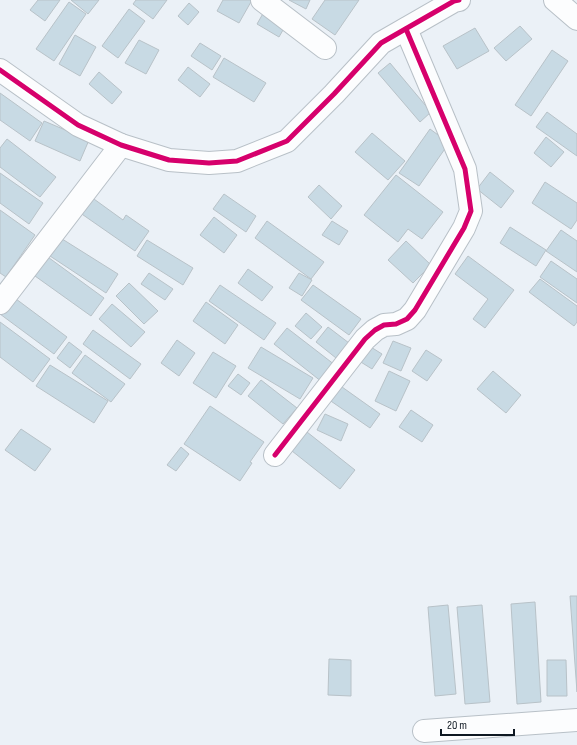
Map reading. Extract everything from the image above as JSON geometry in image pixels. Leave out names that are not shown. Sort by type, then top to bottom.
[{"type":"street","points":[[262,0],[325,48]]},
{"type":"street","points":[[0,70],[78,125],[121,145],[169,160],[209,163],[238,161],[287,141],[334,94],[380,43],[454,1],[459,0]]},
{"type":"street","points":[[555,0],[577,19]]},
{"type":"street","points":[[275,454],[365,339],[384,324],[396,324],[408,319],[415,310],[464,228],[471,211],[465,169],[406,29]]},
{"type":"street","points":[[0,303],[121,145]]},
{"type":"street","points":[[424,732],[577,720]]},
{"type":"building","points":[[38,0],[60,0],[45,21],[30,10]]},
{"type":"building","points":[[71,0],[99,0],[88,14]]},
{"type":"building","points":[[136,0],[167,0],[153,19],[133,4]]},
{"type":"building","points":[[223,0],[252,0],[239,23],[217,11]]},
{"type":"building","points":[[289,0],[310,0],[306,9]]},
{"type":"building","points":[[325,0],[359,0],[335,35],[312,19]]},
{"type":"building","points":[[69,2],[86,14],[54,61],[36,49]]},
{"type":"building","points":[[189,3],[199,12],[188,25],[178,16]]},
{"type":"building","points":[[129,9],[145,21],[118,58],[102,46]]},
{"type":"building","points":[[265,10],[287,23],[279,37],[257,24]]},
{"type":"building","points":[[520,26],[532,39],[506,61],[494,48]]},
{"type":"building","points":[[475,28],[489,51],[457,69],[443,46]]},
{"type":"building","points":[[75,35],[96,47],[80,76],[59,64]]},
{"type":"building","points":[[139,40],[159,50],[146,74],[125,63]]},
{"type":"building","points":[[200,43],[221,56],[212,70],[191,56]]},
{"type":"building","points":[[552,50],[568,61],[531,116],[515,105]]},
{"type":"building","points":[[224,58],[266,83],[254,102],[213,77]]},
{"type":"building","points":[[390,63],[431,112],[420,122],[378,73]]},
{"type":"building","points":[[188,67],[210,84],[200,97],[178,80]]},
{"type":"building","points":[[99,72],[122,92],[112,104],[89,84]]},
{"type":"building","points":[[0,93],[42,123],[30,141],[0,120]]},
{"type":"building","points":[[547,112],[577,134],[577,156],[536,127]]},
{"type":"building","points":[[44,121],[89,140],[80,161],[35,141]]},
{"type":"building","points":[[430,129],[449,143],[419,186],[399,173]]},
{"type":"building","points":[[372,133],[405,161],[388,180],[355,152]]},
{"type":"building","points":[[546,137],[564,152],[551,167],[534,153]]},
{"type":"building","points":[[7,139],[56,177],[40,197],[0,167],[0,148]]},
{"type":"building","points":[[490,172],[514,191],[501,208],[477,189]]},
{"type":"building","points":[[0,173],[43,203],[29,224],[0,203]]},
{"type":"building","points":[[396,175],[443,212],[422,239],[408,229],[398,242],[364,215]]},
{"type":"building","points":[[545,182],[577,203],[577,220],[571,229],[532,203]]},
{"type":"building","points":[[319,185],[342,206],[331,219],[308,197]]},
{"type":"building","points":[[87,194],[123,220],[126,215],[149,231],[135,251],[76,210]]},
{"type":"building","points":[[224,194],[256,216],[246,232],[213,209]]},
{"type":"building","points":[[0,210],[35,235],[6,277],[0,273]]},
{"type":"building","points":[[214,217],[237,235],[224,253],[200,235]]},
{"type":"building","points":[[267,221],[324,262],[311,279],[255,238]]},
{"type":"building","points":[[332,221],[348,231],[339,245],[322,235]]},
{"type":"building","points":[[510,227],[546,250],[536,266],[500,243]]},
{"type":"building","points":[[561,230],[577,241],[577,272],[546,251]]},
{"type":"building","points":[[59,237],[118,274],[106,293],[47,254]]},
{"type":"building","points":[[147,240],[193,268],[183,285],[137,256]]},
{"type":"building","points":[[406,241],[431,265],[413,283],[388,260]]},
{"type":"building","points":[[41,252],[104,298],[91,316],[28,271]]},
{"type":"building","points":[[468,256],[514,290],[485,328],[473,319],[488,299],[455,274]]},
{"type":"building","points":[[551,261],[577,279],[577,303],[540,277]]},
{"type":"building","points":[[248,269],[273,287],[262,301],[238,283]]},
{"type":"building","points":[[149,273],[173,289],[165,300],[141,284]]},
{"type":"building","points":[[299,273],[312,280],[302,296],[289,288]]},
{"type":"building","points":[[540,279],[577,306],[577,322],[574,326],[529,292]]},
{"type":"building","points":[[129,283],[158,311],[144,324],[116,296]]},
{"type":"building","points":[[220,285],[276,323],[264,340],[209,301]]},
{"type":"building","points":[[313,285],[361,319],[349,335],[301,300]]},
{"type":"building","points":[[8,293],[67,337],[54,354],[0,314],[0,304]]},
{"type":"building","points":[[206,302],[238,325],[225,344],[193,321]]},
{"type":"building","points":[[112,304],[145,332],[131,347],[99,319]]},
{"type":"building","points":[[306,313],[322,327],[311,339],[295,326]]},
{"type":"building","points":[[0,322],[50,359],[33,382],[0,357]]},
{"type":"building","points":[[328,327],[349,343],[336,358],[316,342]]},
{"type":"building","points":[[287,328],[335,365],[322,382],[274,344]]},
{"type":"building","points":[[93,330],[141,364],[130,379],[83,344]]},
{"type":"building","points":[[177,340],[195,353],[179,376],[161,363]]},
{"type":"building","points":[[393,341],[411,348],[401,371],[383,363]]},
{"type":"building","points":[[69,342],[82,352],[70,368],[57,358]]},
{"type":"building","points":[[366,344],[382,354],[372,369],[356,359]]},
{"type":"building","points":[[261,347],[313,378],[300,399],[248,368]]},
{"type":"building","points":[[426,350],[442,360],[427,381],[412,371]]},
{"type":"building","points":[[213,352],[236,366],[216,398],[193,383]]},
{"type":"building","points":[[85,355],[125,384],[111,402],[72,373]]},
{"type":"building","points":[[50,365],[108,401],[94,423],[36,386]]},
{"type":"building","points":[[389,371],[410,381],[396,411],[375,401]]},
{"type":"building","points":[[493,371],[521,395],[506,413],[477,389]]},
{"type":"building","points":[[238,374],[250,383],[241,395],[228,386]]},
{"type":"building","points":[[261,380],[297,408],[283,424],[248,396]]},
{"type":"building","points":[[335,382],[380,414],[370,428],[325,397]]},
{"type":"building","points":[[210,406],[264,442],[250,462],[252,463],[240,481],[184,444]]},
{"type":"building","points":[[411,410],[433,425],[422,442],[399,427]]},
{"type":"building","points":[[325,414],[348,424],[341,441],[317,430]]},
{"type":"building","points":[[21,429],[51,449],[35,471],[5,450]]},
{"type":"building","points":[[307,432],[355,470],[340,489],[292,451]]},
{"type":"building","points":[[181,447],[189,454],[176,471],[167,465]]},
{"type":"building","points":[[570,596],[577,596],[577,692]]},
{"type":"building","points":[[535,602],[541,702],[517,704],[511,604]]},
{"type":"building","points":[[448,605],[456,694],[435,696],[428,607]]},
{"type":"building","points":[[482,605],[490,702],[465,704],[457,607]]},
{"type":"building","points":[[329,659],[351,660],[351,696],[328,695]]},
{"type":"building","points":[[547,660],[566,660],[567,696],[547,696]]},
{"type":"cycle path","points":[[0,70],[78,125],[121,145],[169,160],[209,163],[237,161],[287,141],[334,94],[381,43],[454,1],[459,0]]},
{"type":"cycle path","points":[[275,455],[365,339],[375,330],[384,325],[396,324],[407,319],[415,310],[464,228],[471,211],[465,169],[406,29]]}]
